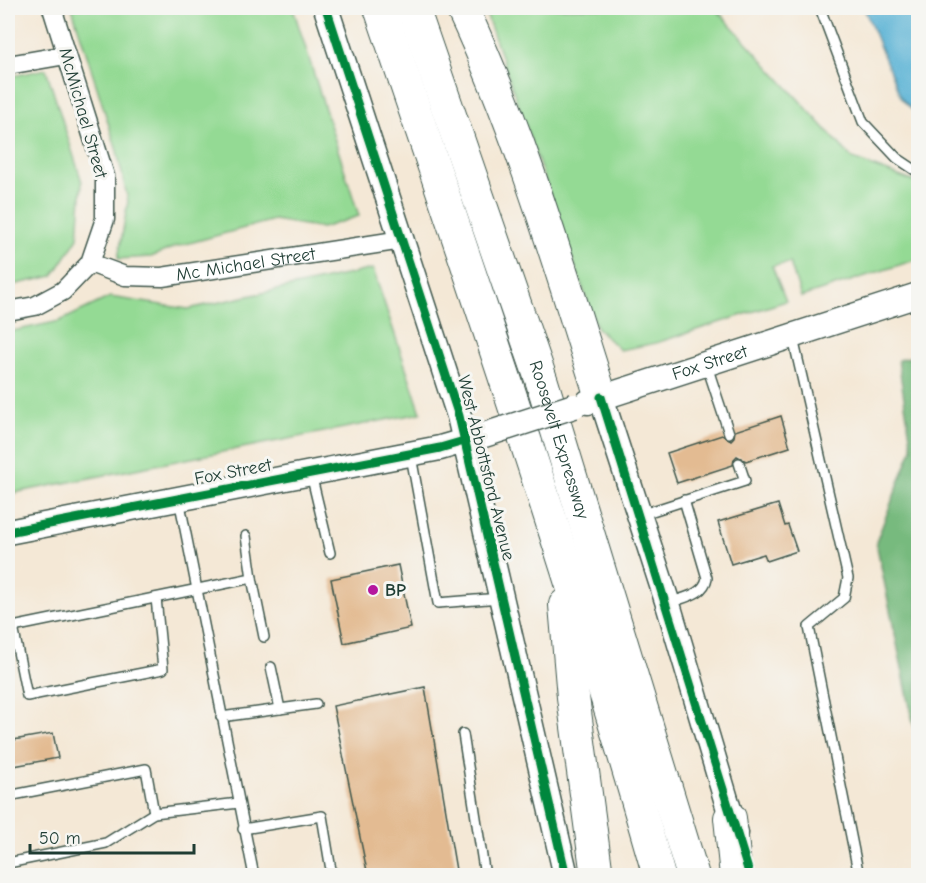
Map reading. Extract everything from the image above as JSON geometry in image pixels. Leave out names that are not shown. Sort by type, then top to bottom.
[{"type":"highway","name":"Roosevelt Expressway","points":[[380,8],[505,376],[560,547],[659,876]]},
{"type":"highway","name":"Roosevelt Expressway","points":[[413,8],[542,382],[693,876]]},
{"type":"highway","points":[[462,8],[505,103],[522,151],[587,402]]},
{"type":"highway","points":[[560,547],[573,697],[597,876]]},
{"type":"highway","points":[[730,818],[736,876]]},
{"type":"street","name":"McMichael Street","points":[[8,311],[35,306],[63,291],[90,263],[105,219],[105,176],[52,8]]},
{"type":"street","name":"West Abbottsford Avenue","points":[[326,8],[402,240],[471,439],[502,598],[566,876]]},
{"type":"street","points":[[8,65],[66,55]]},
{"type":"street","name":"Mc Michael Street","points":[[90,263],[125,276],[162,277],[402,240]]},
{"type":"street","name":"Fox Street","points":[[8,532],[410,454],[471,439],[918,295]]},
{"type":"street","points":[[587,402],[639,515],[668,604],[730,818],[750,876]]},
{"type":"lane","points":[[820,8],[863,122],[897,158],[918,172]]},
{"type":"lane","points":[[792,336],[848,578],[844,598],[809,627],[859,876]]},
{"type":"lane","points":[[706,363],[729,433]]},
{"type":"lane","points":[[410,454],[438,603],[502,598]]},
{"type":"lane","points":[[639,515],[745,481],[739,463]]},
{"type":"lane","points":[[310,474],[330,553]]},
{"type":"lane","points":[[179,499],[254,876]]},
{"type":"lane","points":[[668,604],[700,591],[705,585],[706,578],[684,500]]},
{"type":"lane","points":[[246,536],[264,637]]},
{"type":"lane","points":[[156,598],[163,669],[27,696],[10,627],[252,578]]},
{"type":"lane","points":[[271,667],[280,709]]},
{"type":"lane","points":[[221,717],[315,704]]},
{"type":"lane","points":[[463,734],[486,876]]},
{"type":"lane","points":[[8,796],[146,769],[154,813]]},
{"type":"lane","points":[[8,863],[106,843],[154,813],[239,803]]},
{"type":"lane","points":[[243,829],[322,816],[332,876]]},
{"type":"green space","points":[[72,8],[293,8],[359,216],[322,228],[274,220],[175,247],[151,257],[118,259],[128,201],[117,151]]},
{"type":"green space","points":[[484,8],[715,8],[853,159],[918,183],[918,259],[801,297],[790,263],[772,266],[786,301],[656,343],[620,350],[597,328]]},
{"type":"green space","points":[[46,69],[82,182],[78,238],[53,276],[8,286],[8,77]]},
{"type":"green space","points":[[373,269],[421,413],[8,494],[8,332],[60,321],[110,297],[188,309]]},
{"type":"green space","points":[[918,355],[918,746],[876,542],[912,449],[898,360]]},
{"type":"water","points":[[864,8],[918,8],[918,116],[901,98]]},
{"type":"building","points":[[781,416],[790,447],[746,461],[737,456],[733,465],[677,483],[667,453],[722,435],[731,440],[735,431]]},
{"type":"building","points":[[778,504],[797,551],[767,561],[764,554],[731,564],[718,522]]},
{"type":"building","points":[[398,565],[411,628],[344,643],[331,579]]},
{"type":"building","points":[[425,687],[457,876],[368,876],[333,706]]},
{"type":"building","points":[[53,733],[58,758],[8,767],[8,741]]},
{"type":"cycle path","points":[[326,8],[459,416],[566,876]]},
{"type":"cycle path","points":[[601,397],[750,876]]},
{"type":"cycle path","points":[[8,532],[440,448],[464,441]]},
{"type":"place","name":"BP","points":[[373,590]]}]
